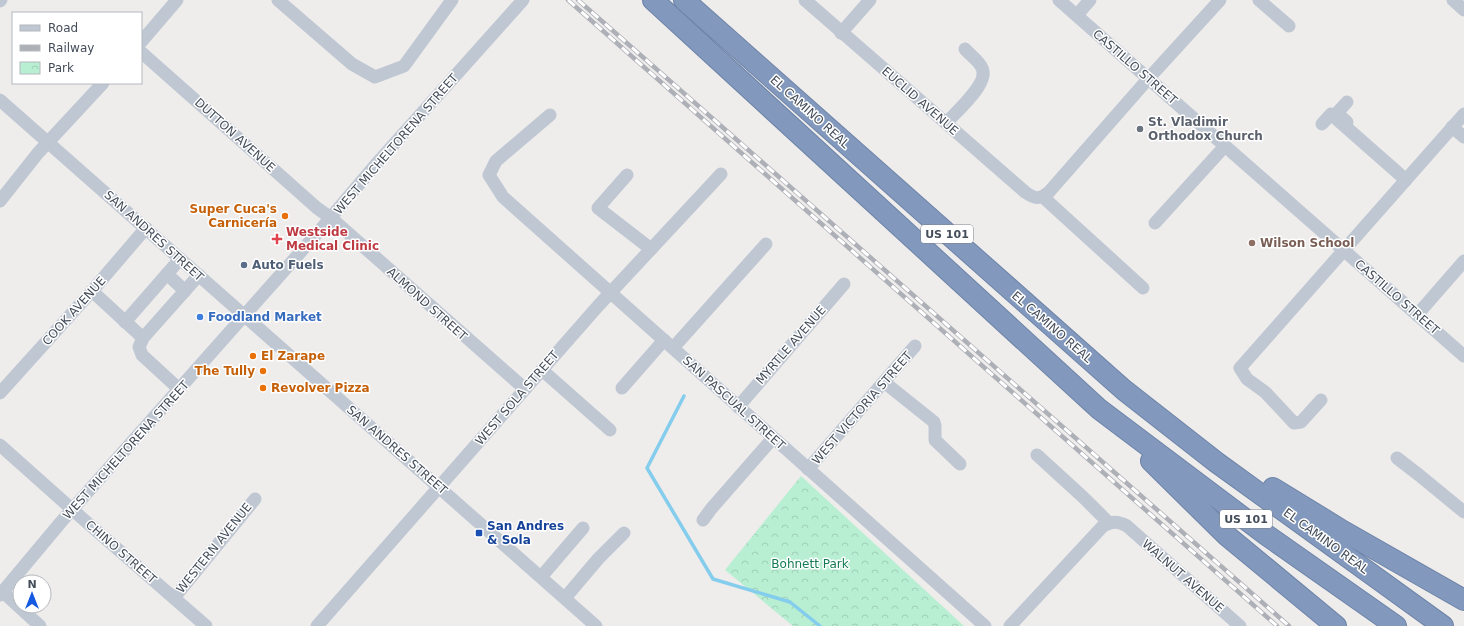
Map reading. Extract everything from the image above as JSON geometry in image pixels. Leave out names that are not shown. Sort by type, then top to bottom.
[{"type":"highway","name":"EL CAMINO REAL","points":[[653,0],[1099,409],[1265,534],[1396,626]]},
{"type":"highway","name":"EL CAMINO REAL","points":[[684,0],[1118,385],[1216,462],[1443,626]]},
{"type":"highway","points":[[1099,409],[1226,535],[1336,626]]},
{"type":"highway","points":[[1216,462],[1260,479],[1343,531],[1464,600]]},
{"type":"street","points":[[142,41],[177,0]]},
{"type":"street","points":[[278,0],[352,64],[375,77],[404,66],[452,0]]},
{"type":"street","name":"WEST MICHELTORENA STREET","points":[[1,594],[72,510],[331,218],[378,162],[523,0]]},
{"type":"street","name":"EUCLID AVENUE","points":[[805,0],[1025,192],[1040,197],[1143,288]]},
{"type":"street","points":[[841,33],[870,0]]},
{"type":"street","name":"CASTILLO STREET","points":[[1060,0],[1464,356]]},
{"type":"street","points":[[1077,16],[1090,0]]},
{"type":"street","points":[[1040,197],[1049,192],[1148,78],[1220,0]]},
{"type":"street","points":[[1259,0],[1289,26]]},
{"type":"street","points":[[1453,0],[1464,10]]},
{"type":"street","points":[[946,123],[979,87],[983,79],[984,73],[982,67],[965,49]]},
{"type":"street","name":"DUTTON AVENUE","points":[[142,53],[317,208],[331,218]]},
{"type":"street","points":[[0,201],[48,141],[102,84]]},
{"type":"street","name":"SAN ANDRES STREET","points":[[0,100],[596,626]]},
{"type":"street","points":[[1348,102],[1337,113],[1408,178]]},
{"type":"street","points":[[1322,124],[1331,114],[1408,178]]},
{"type":"street","points":[[1322,400],[1300,422],[1294,423],[1265,392],[1247,379],[1240,368],[1464,114]]},
{"type":"street","name":"SAN PASCUAL STREET","points":[[550,115],[496,162],[489,176],[503,197],[985,626]]},
{"type":"street","points":[[1452,127],[1464,137]]},
{"type":"street","points":[[1155,223],[1225,146]]},
{"type":"street","name":"WEST SOLA STREET","points":[[317,626],[610,293],[720,174]]},
{"type":"street","points":[[627,175],[598,208],[651,249]]},
{"type":"street","name":"ALMOND STREET","points":[[331,218],[525,389]]},
{"type":"street","name":"COOK AVENUE","points":[[0,393],[92,292],[146,228]]},
{"type":"street","points":[[622,388],[668,344],[766,244]]},
{"type":"street","points":[[125,322],[180,259]]},
{"type":"street","points":[[1417,315],[1464,261]]},
{"type":"street","points":[[167,274],[185,291]]},
{"type":"street","points":[[180,389],[142,355],[139,347],[143,338],[199,275]]},
{"type":"street","name":"MYRTLE AVENUE","points":[[738,406],[844,284]]},
{"type":"street","points":[[92,292],[143,338]]},
{"type":"street","name":"WEST VICTORIA STREET","points":[[808,469],[915,346]]},
{"type":"street","points":[[542,370],[610,430]]},
{"type":"street","points":[[884,382],[934,422],[935,440],[960,464]]},
{"type":"street","points":[[703,520],[773,438]]},
{"type":"street","name":"CHINO STREET","points":[[0,445],[72,510],[206,626]]},
{"type":"street","points":[[1010,626],[1103,526],[1109,523],[1037,455]]},
{"type":"street","points":[[1396,458],[1464,512]]},
{"type":"street","name":"WESTERN AVENUE","points":[[174,598],[255,498]]},
{"type":"street","name":"WALNUT AVENUE","points":[[1109,523],[1115,522],[1126,526],[1240,626]]},
{"type":"street","points":[[541,577],[584,528]]},
{"type":"street","points":[[564,598],[598,559],[624,533]]},
{"type":"street","points":[[1,594],[40,626]]},
{"type":"green space","name":"Bohnett Park","points":[[801,476],[964,626],[793,626],[725,570]]},
{"type":"waterway","points":[[684,396],[647,468],[713,579],[790,602],[820,626]]},
{"type":"railway","points":[[568,0],[1277,626]]},
{"type":"railway","points":[[578,0],[1289,626]]},
{"type":"place","name":"St. Vladimir Orthodox Church","points":[[1140,129]]},
{"type":"place","name":"Super Cuca's Carnicería","points":[[285,216]]},
{"type":"place","name":"Westside Medical Clinic","points":[[277,239]]},
{"type":"place","name":"Wilson School","points":[[1252,243]]},
{"type":"place","name":"Auto Fuels","points":[[244,265]]},
{"type":"place","name":"Foodland Market","points":[[200,317]]},
{"type":"place","name":"El Zarape","points":[[253,356]]},
{"type":"place","name":"The Tully","points":[[263,371]]},
{"type":"place","name":"Revolver Pizza","points":[[263,388]]},
{"type":"place","name":"San Andres & Sola","points":[[479,533]]}]
